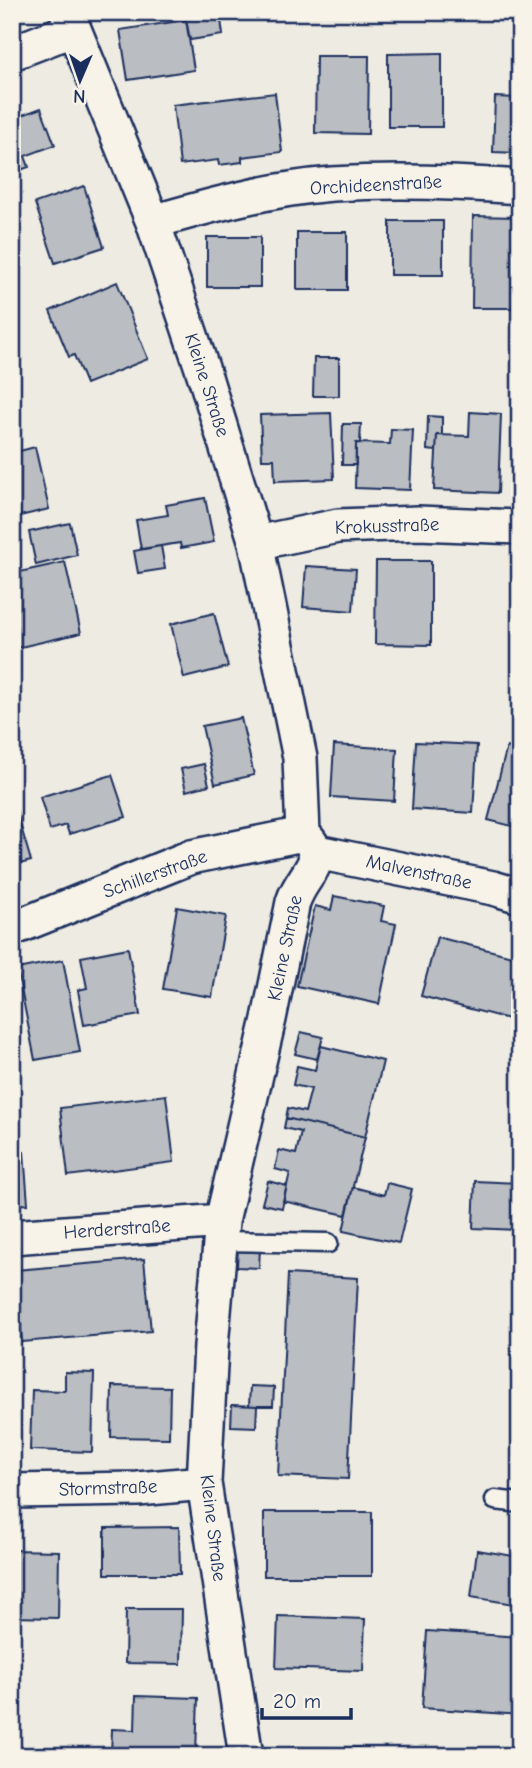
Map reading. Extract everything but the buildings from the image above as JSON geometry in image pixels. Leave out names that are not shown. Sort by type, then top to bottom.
[{"type":"street","points":[[12,53],[70,20]]},
{"type":"street","name":"Kleine Straße","points":[[70,20],[153,222],[206,380],[256,543],[300,758],[310,843],[317,860],[297,888],[293,902],[221,1231],[211,1346],[204,1483],[246,1756]]},
{"type":"street","name":"Orchideenstraße","points":[[153,222],[230,200],[330,184],[453,181],[520,187]]},
{"type":"street","name":"Krokusstraße","points":[[256,543],[338,526],[418,523],[520,527]]},
{"type":"street","name":"Malvenstraße","points":[[310,843],[520,895]]},
{"type":"street","name":"Schillerstraße","points":[[12,929],[191,857],[310,843]]},
{"type":"street","name":"Herderstraße","points":[[12,1237],[221,1231]]},
{"type":"street","name":"Stormstraße","points":[[12,1491],[138,1489],[204,1483]]},
{"type":"lane","points":[[221,1231],[328,1243]]},
{"type":"lane","points":[[495,1500],[520,1503]]}]
